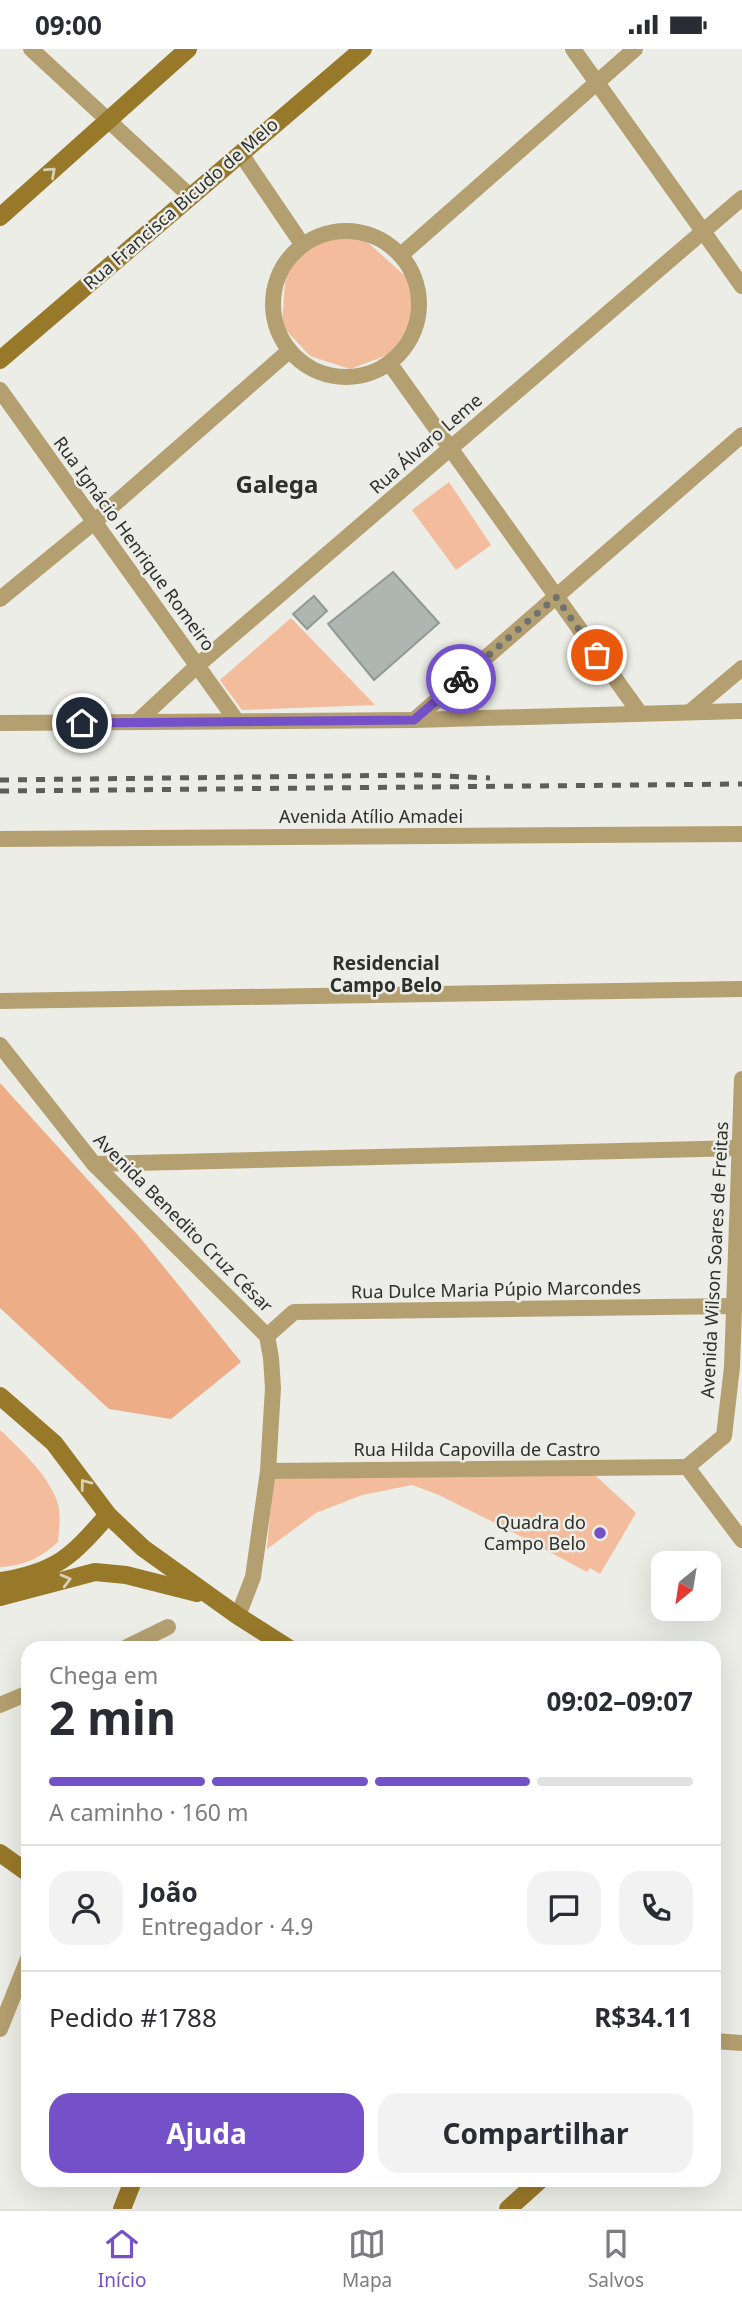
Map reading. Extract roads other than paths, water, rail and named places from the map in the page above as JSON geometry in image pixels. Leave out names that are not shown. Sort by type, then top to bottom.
[{"type":"main road","points":[[0,217],[188,49]]},
{"type":"main road","name":"Rua Francisca Bicudo de Melo","points":[[0,360],[363,49]]},
{"type":"main road","points":[[0,1396],[54,1443],[108,1515],[142,1548],[277,1641]]},
{"type":"main road","points":[[0,1581],[31,1576],[61,1563],[108,1515]]},
{"type":"main road","points":[[84,1542],[85,1555],[95,1572]]},
{"type":"main road","points":[[126,1575],[142,1548]]},
{"type":"main road","points":[[0,1597],[95,1572],[126,1575],[207,1595]]},
{"type":"main road","points":[[0,1853],[21,1868]]},
{"type":"main road","points":[[122,2209],[131,2187]]},
{"type":"main road","points":[[508,2209],[532,2187]]},
{"type":"main road","points":[[528,2209],[544,2187]]},
{"type":"street","points":[[32,49],[190,196]]},
{"type":"street","points":[[573,49],[742,286]]},
{"type":"street","points":[[402,254],[635,49]]},
{"type":"street","points":[[241,154],[302,244]]},
{"type":"street","name":"Rua Álvaro Leme","points":[[138,722],[198,665],[742,198]]},
{"type":"street","points":[[354,230],[380,238],[402,254],[417,281],[420,312],[411,341],[390,364],[365,376],[337,377],[311,369],[289,351],[275,325],[272,295],[282,266],[302,244],[326,232],[354,230]]},
{"type":"street","points":[[0,599],[94,522],[289,351]]},
{"type":"street","points":[[390,364],[639,712]]},
{"type":"street","name":"Rua Ignácio Henrique Romeiro","points":[[0,390],[236,720]]},
{"type":"street","points":[[414,720],[742,435]]},
{"type":"street","points":[[691,711],[742,668]]},
{"type":"street","points":[[0,723],[414,720],[742,711]]},
{"type":"street","name":"Avenida Atílio Amadei","points":[[0,839],[742,834]]},
{"type":"street","points":[[0,1002],[742,989]]},
{"type":"street","name":"Avenida Benedito Cruz César","points":[[0,1045],[94,1164],[267,1336],[273,1388],[268,1471],[253,1577],[238,1616]]},
{"type":"street","name":"Avenida Wilson Soares de Freitas","points":[[687,1468],[724,1436],[737,1367],[735,1306],[742,1079]]},
{"type":"street","points":[[94,1164],[741,1148]]},
{"type":"street","name":"Rua Dulce Maria Púpio Marcondes","points":[[267,1336],[294,1312],[735,1306]]},
{"type":"street","points":[[687,1468],[742,1540]]},
{"type":"street","name":"Rua Hilda Capovilla de Castro","points":[[268,1471],[687,1468]]},
{"type":"street","points":[[139,1641],[168,1627]]},
{"type":"street","points":[[0,1705],[21,1696]]},
{"type":"street","points":[[0,2029],[21,1976]]},
{"type":"street","points":[[721,2042],[742,2043]]},
{"type":"railway","points":[[0,780],[421,775],[490,778]]},
{"type":"railway","points":[[0,791],[742,784]]},
{"type":"place","name":"Quadra do Campo Belo","points":[[600,1533]]},
{"type":"district","name":"Galega","points":[[277,485]]},
{"type":"district","name":"Residencial Campo Belo","points":[[386,974]]}]
